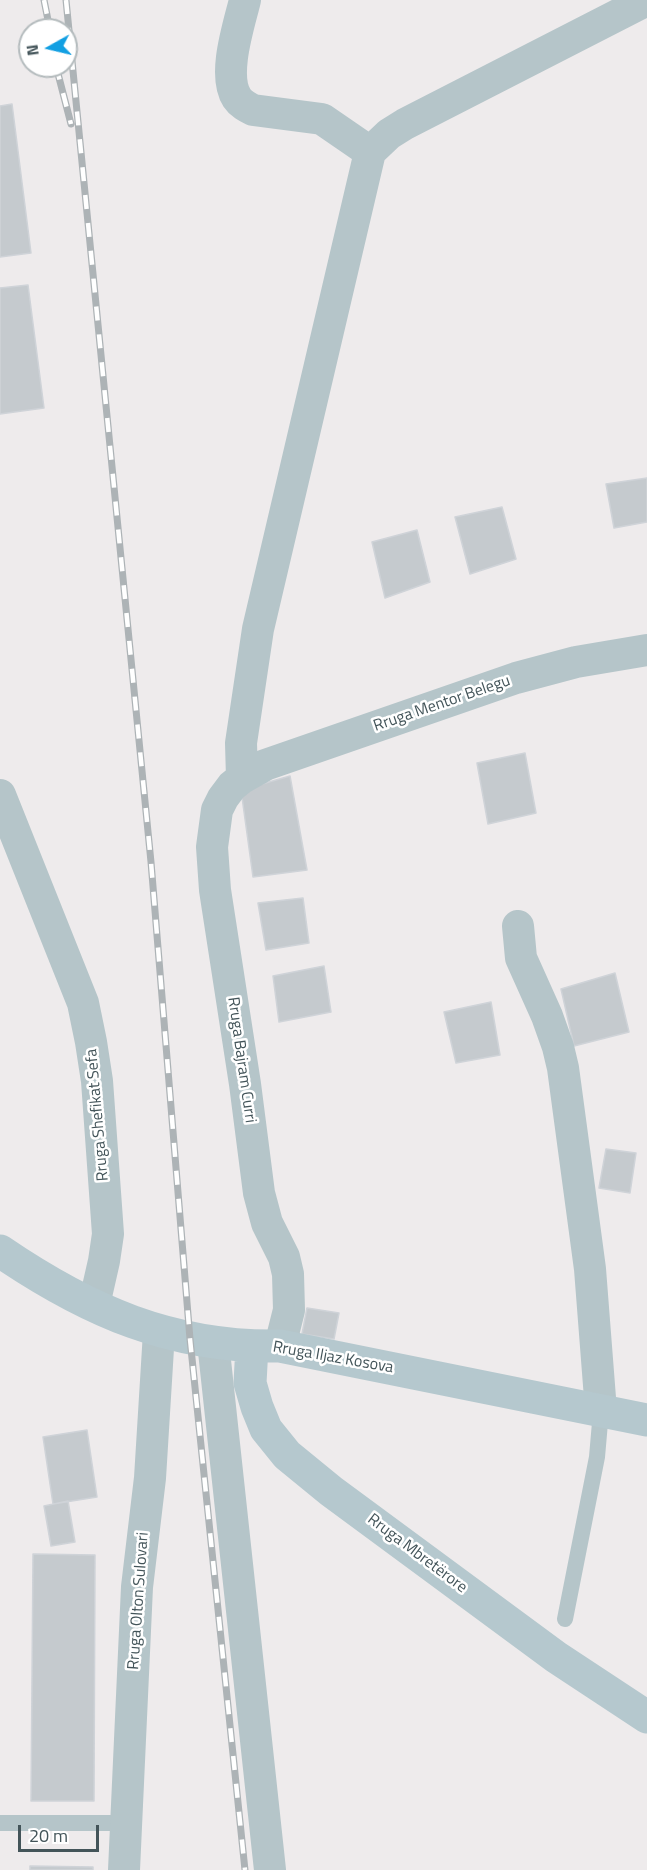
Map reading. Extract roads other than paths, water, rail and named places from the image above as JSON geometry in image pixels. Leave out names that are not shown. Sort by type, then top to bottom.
[{"type":"street","points":[[245,0],[232,49],[232,79],[237,99],[253,110],[322,119],[370,152]]},
{"type":"street","points":[[242,778],[241,743],[258,629],[370,152],[389,134],[405,124],[647,0]]},
{"type":"street","name":"Rruga Mentor Belegu","points":[[242,778],[266,765],[516,678],[576,662],[647,650]]},
{"type":"street","name":"Rruga Bajram Curri","points":[[242,778],[223,798],[218,810],[212,847],[215,890],[260,1193],[263,1209],[284,1257],[288,1274],[289,1310],[266,1346]]},
{"type":"street","name":"Rruga Shefikat Sefa","points":[[0,795],[83,1003],[91,1042],[98,1081],[108,1234],[94,1305]]},
{"type":"street","points":[[518,926],[521,958],[547,1016],[563,1068],[590,1269],[601,1411]]},
{"type":"street","name":"Rruga Iljaz Kosova","points":[[0,1251],[28,1270],[94,1305],[159,1332],[190,1339],[266,1346],[647,1420]]},
{"type":"street","name":"Rruga Olton Sulovari","points":[[124,1870],[137,1587],[150,1478],[159,1332]]},
{"type":"street","points":[[213,1342],[270,1870]]},
{"type":"street","name":"Rruga Mbretërore","points":[[266,1346],[250,1383],[266,1430],[287,1455],[331,1491],[556,1657],[647,1717]]},
{"type":"lane","points":[[565,1619],[597,1457],[601,1411]]},
{"type":"lane","points":[[0,1823],[126,1822]]},
{"type":"railway","points":[[44,0],[48,18]]},
{"type":"railway","points":[[66,0],[151,862],[190,1339],[245,1870]]},
{"type":"railway","points":[[59,78],[71,124]]}]
